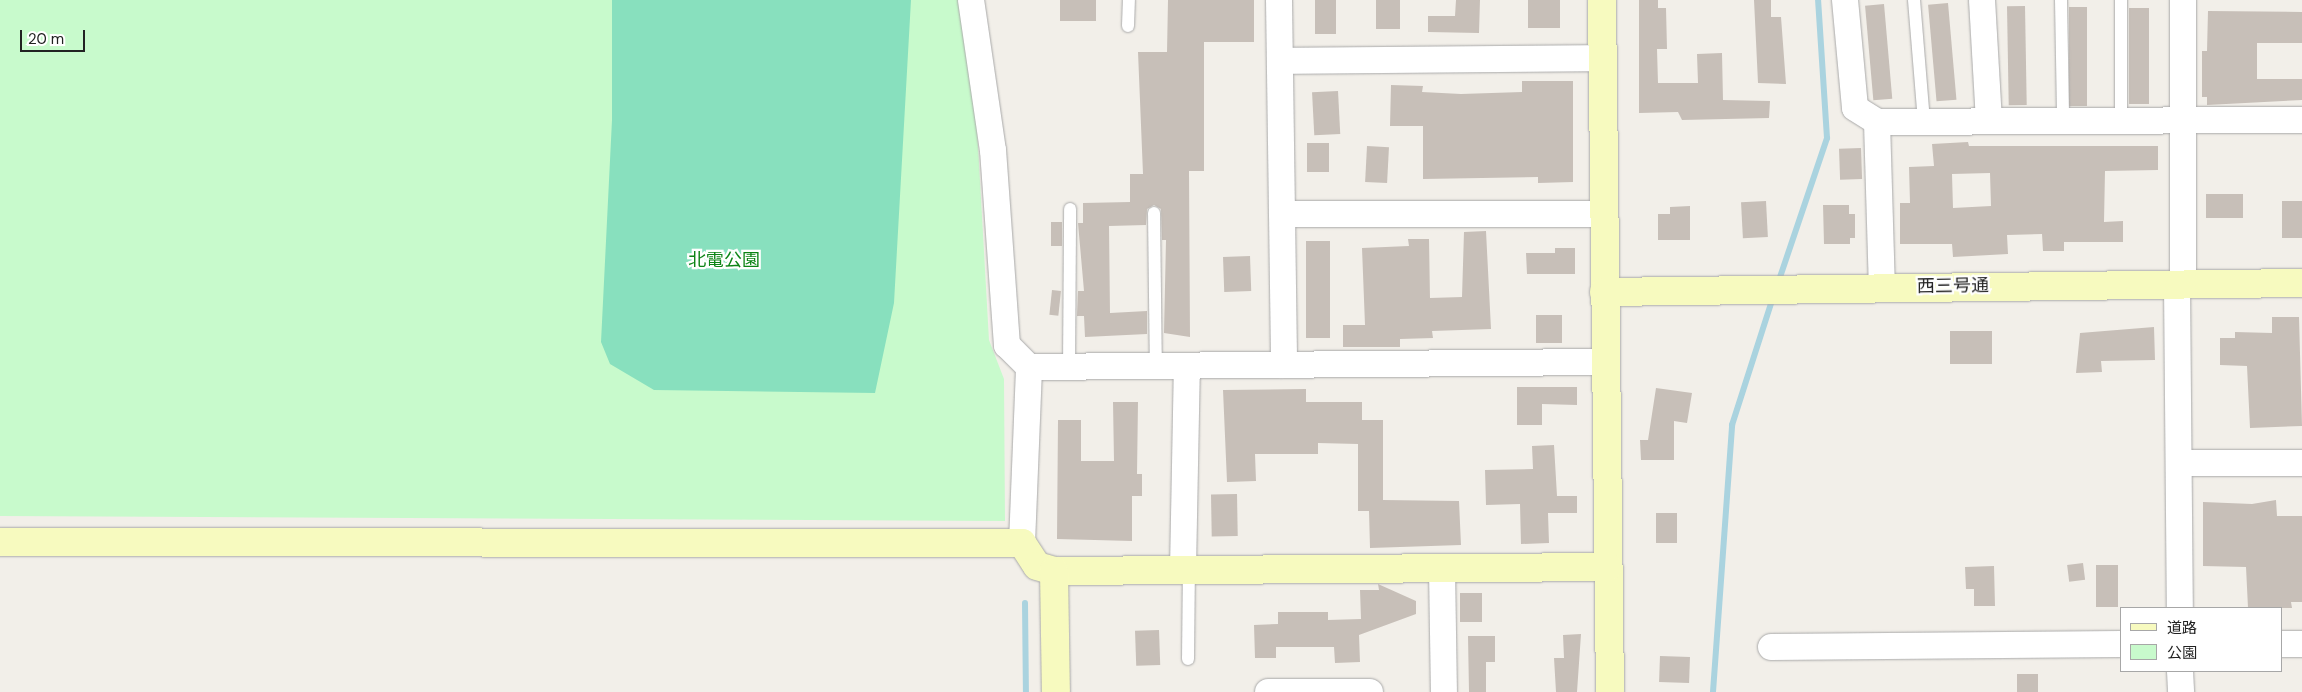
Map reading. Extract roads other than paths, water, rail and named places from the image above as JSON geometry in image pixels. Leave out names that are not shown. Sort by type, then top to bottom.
[{"type":"street","points":[[971,0],[993,150],[1007,345],[1028,367],[1022,543],[1037,566],[1054,571],[1608,567]]},
{"type":"street","points":[[1279,0],[1284,366]]},
{"type":"street","points":[[1602,0],[1610,692]]},
{"type":"street","points":[[1845,0],[1855,108],[1878,122],[2183,119],[2302,120]]},
{"type":"street","points":[[1982,0],[1989,120]]},
{"type":"street","points":[[2180,607],[2182,463],[2180,284],[2184,0]]},
{"type":"street","points":[[1280,61],[1603,58]]},
{"type":"street","points":[[1878,122],[1882,287]]},
{"type":"street","points":[[1282,214],[1604,214]]},
{"type":"street","name":"西三号通","points":[[1604,292],[2302,283]]},
{"type":"street","points":[[1028,367],[1186,368],[1605,362]]},
{"type":"street","points":[[1186,368],[1186,569]]},
{"type":"street","points":[[2182,463],[2302,463]]},
{"type":"street","points":[[0,542],[1022,543]]},
{"type":"street","points":[[1442,569],[1444,692]]},
{"type":"street","points":[[1054,571],[1056,692]]},
{"type":"street","points":[[1771,647],[2120,644]]},
{"type":"street","points":[[2282,644],[2302,644]]},
{"type":"street","points":[[2180,672],[2181,692]]},
{"type":"street","points":[[1268,692],[1370,692]]},
{"type":"lane","points":[[1128,26],[1129,0]]},
{"type":"lane","points":[[1914,0],[1924,122]]},
{"type":"lane","points":[[2061,0],[2063,120]]},
{"type":"lane","points":[[2120,120],[2121,0]]},
{"type":"lane","points":[[1069,367],[1070,209]]},
{"type":"lane","points":[[1154,212],[1156,367]]},
{"type":"lane","points":[[1186,569],[1188,659]]},
{"type":"waterway","points":[[1778,283],[1827,138],[1818,0]]},
{"type":"waterway","points":[[1713,692],[1732,425],[1773,297]]},
{"type":"waterway","points":[[1025,603],[1026,692]]},
{"type":"park label","name":"北電公園","points":[[724,260]]}]
